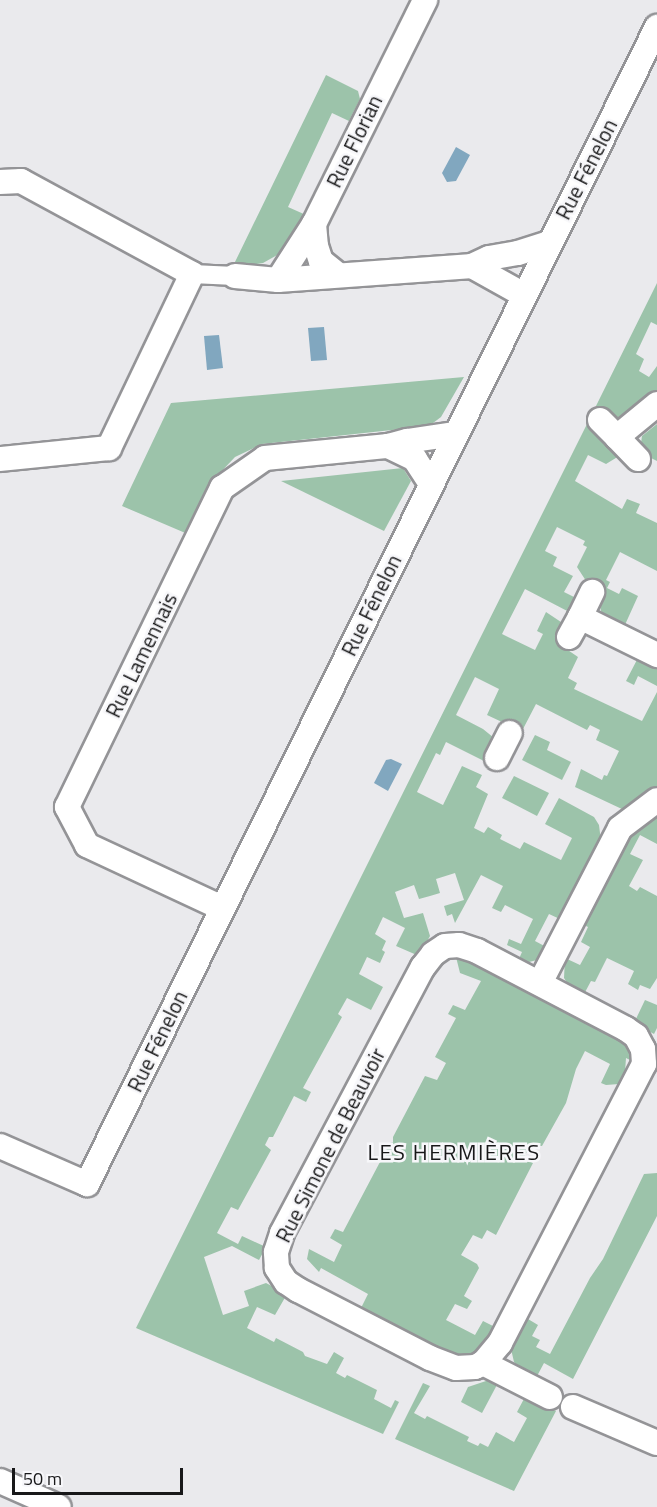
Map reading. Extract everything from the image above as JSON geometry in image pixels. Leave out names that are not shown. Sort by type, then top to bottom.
[{"type":"street","name":"Rue Florian","points":[[278,280],[314,224],[425,0]]},
{"type":"street","name":"Rue Fénelon","points":[[0,1146],[87,1184],[657,27]]},
{"type":"street","points":[[0,182],[21,181],[192,274],[278,280],[472,266],[489,258],[518,253],[549,243]]},
{"type":"street","points":[[314,224],[316,246],[321,261],[338,275]]},
{"type":"street","points":[[472,266],[524,295]]},
{"type":"street","points":[[0,459],[109,448],[192,274]]},
{"type":"street","points":[[617,437],[657,404]]},
{"type":"street","points":[[600,420],[638,459]]},
{"type":"street","points":[[388,446],[455,434]]},
{"type":"street","points":[[388,446],[415,459],[431,484]]},
{"type":"street","name":"Rue Lamennais","points":[[222,909],[87,845],[67,807],[222,488],[265,458],[388,446]]},
{"type":"street","points":[[592,591],[574,627],[657,655]]},
{"type":"street","points":[[497,758],[510,733]]},
{"type":"street","points":[[540,982],[620,828],[657,800]]},
{"type":"street","name":"Rue Simone de Beauvoir","points":[[459,945],[477,951],[540,982],[636,1036],[644,1049],[644,1064],[500,1343],[483,1363],[475,1367],[456,1368],[442,1364],[298,1290],[286,1282],[277,1268],[276,1252],[282,1233],[423,967],[433,954],[445,946],[459,945]]},
{"type":"street","points":[[483,1363],[550,1397]]},
{"type":"street","points":[[573,1407],[657,1443]]},
{"type":"street","points":[[0,1481],[27,1501],[59,1507]]},
{"type":"green space","points":[[326,75],[358,91],[360,99],[349,121],[332,113],[288,207],[306,215],[279,254],[263,263],[245,266],[234,264]]},
{"type":"green space","points":[[657,283],[657,325],[651,322],[636,354],[644,359],[639,371],[649,377],[657,366],[657,394],[621,418],[608,418],[594,410]]},
{"type":"green space","points":[[464,377],[441,417],[429,426],[262,444],[235,457],[217,476],[190,535],[122,506],[171,403]]},
{"type":"green space","points":[[587,424],[599,430],[624,453],[606,464],[588,455],[575,481],[622,509],[627,499],[640,504],[636,513],[657,523],[657,571],[620,552],[606,580],[610,582],[607,588],[619,594],[622,588],[638,596],[624,627],[606,618],[601,611],[598,596],[604,586],[591,579],[588,584],[577,567],[587,547],[583,545],[585,541],[557,527],[545,551],[557,557],[553,566],[573,576],[564,592],[580,600],[573,614],[525,589],[502,634],[535,650],[543,634],[537,631],[546,612],[567,626],[559,644],[578,657],[568,678],[577,683],[574,689],[642,721],[657,692],[657,791],[624,810],[575,787],[581,769],[602,780],[604,775],[607,776],[619,751],[596,740],[600,730],[590,725],[587,730],[536,704],[523,729],[519,730],[487,715],[499,689],[475,677],[456,715],[483,729],[499,742],[488,763],[446,742],[440,755],[436,753],[417,792],[443,805],[462,766],[482,775],[476,787],[488,794],[474,828],[484,833],[488,827],[502,835],[500,839],[520,849],[524,842],[561,860],[572,838],[545,824],[559,798],[594,817],[599,825],[601,841],[564,921],[549,914],[535,941],[550,949],[541,959],[529,962],[518,961],[522,952],[507,945],[509,939],[521,944],[533,919],[505,905],[501,912],[492,908],[503,886],[481,875],[455,923],[452,914],[447,916],[444,906],[464,900],[455,873],[436,879],[440,893],[419,899],[414,885],[395,892],[404,918],[423,913],[430,936],[419,956],[396,946],[405,928],[383,917],[375,934],[386,941],[382,950],[385,952],[380,963],[367,957],[359,974],[383,987],[371,1010],[347,998],[338,1014],[342,1017],[303,1088],[311,1092],[306,1102],[294,1096],[273,1137],[269,1137],[265,1145],[271,1150],[238,1210],[231,1207],[217,1233],[238,1244],[242,1236],[266,1247],[259,1260],[232,1246],[204,1257],[223,1315],[249,1306],[244,1291],[266,1283],[287,1294],[275,1315],[257,1307],[247,1328],[274,1342],[276,1338],[303,1352],[305,1356],[327,1364],[334,1352],[344,1358],[336,1373],[345,1378],[347,1375],[377,1390],[374,1399],[391,1408],[395,1400],[399,1402],[383,1434],[136,1328]]},
{"type":"green space","points":[[657,424],[657,461],[649,457],[641,443],[642,436]]},
{"type":"green space","points":[[403,468],[411,481],[384,531],[281,481]]},
{"type":"green space","points":[[640,654],[657,663],[657,686],[638,676],[634,685],[626,681]]},
{"type":"green space","points":[[535,735],[550,742],[547,750],[571,762],[562,780],[522,760]]},
{"type":"green space","points":[[514,776],[549,793],[537,816],[502,798]]},
{"type":"green space","points":[[657,811],[657,844],[640,835],[630,854],[643,860],[629,886],[637,891],[640,887],[657,896],[657,978],[650,989],[640,985],[638,990],[628,984],[634,971],[607,958],[595,982],[591,981],[583,996],[571,989],[564,978],[565,958],[580,965],[590,947],[581,942],[588,927],[582,924],[629,832]]},
{"type":"green space","points":[[456,957],[467,957],[619,1035],[628,1045],[632,1061],[626,1058],[625,1072],[619,1084],[606,1085],[601,1083],[610,1064],[585,1051],[576,1069],[566,1103],[542,1146],[531,1145],[525,1155],[527,1160],[533,1163],[496,1235],[487,1230],[482,1239],[473,1235],[461,1255],[477,1264],[479,1268],[464,1296],[472,1301],[467,1309],[455,1304],[446,1320],[475,1335],[483,1321],[497,1328],[487,1345],[475,1353],[458,1358],[443,1354],[359,1312],[368,1294],[321,1268],[319,1272],[307,1259],[309,1249],[334,1262],[342,1245],[330,1238],[335,1229],[343,1232],[390,1143],[393,1142],[393,1137],[425,1076],[437,1080],[446,1063],[435,1057],[456,1018],[448,1014],[453,1005],[465,1010],[481,981],[460,973]]},
{"type":"green space","points":[[645,1000],[657,1005],[657,1028],[654,1034],[634,1023]]},
{"type":"green space","points":[[657,1173],[657,1216],[573,1379],[544,1363],[536,1378],[522,1371],[514,1362],[511,1349],[513,1335],[523,1316],[538,1325],[532,1336],[540,1340],[536,1347],[550,1354],[590,1278],[603,1259],[644,1174]]},
{"type":"green space","points":[[495,1378],[499,1381],[482,1413],[461,1402],[468,1387]]},
{"type":"green space","points":[[423,1383],[430,1386],[414,1413],[425,1419],[427,1416],[469,1437],[467,1441],[478,1446],[480,1443],[488,1447],[496,1432],[514,1442],[527,1418],[517,1412],[526,1395],[556,1411],[514,1491],[395,1439]]},
{"type":"water","points":[[456,147],[470,155],[456,181],[447,182],[442,173]]},
{"type":"water","points":[[324,327],[327,360],[311,361],[308,328]]},
{"type":"water","points":[[219,335],[223,368],[207,370],[204,336]]},
{"type":"water","points":[[391,759],[402,764],[388,791],[374,783],[386,760]]},
{"type":"district","name":"LES HERMIÈRES","points":[[454,1153]]}]
